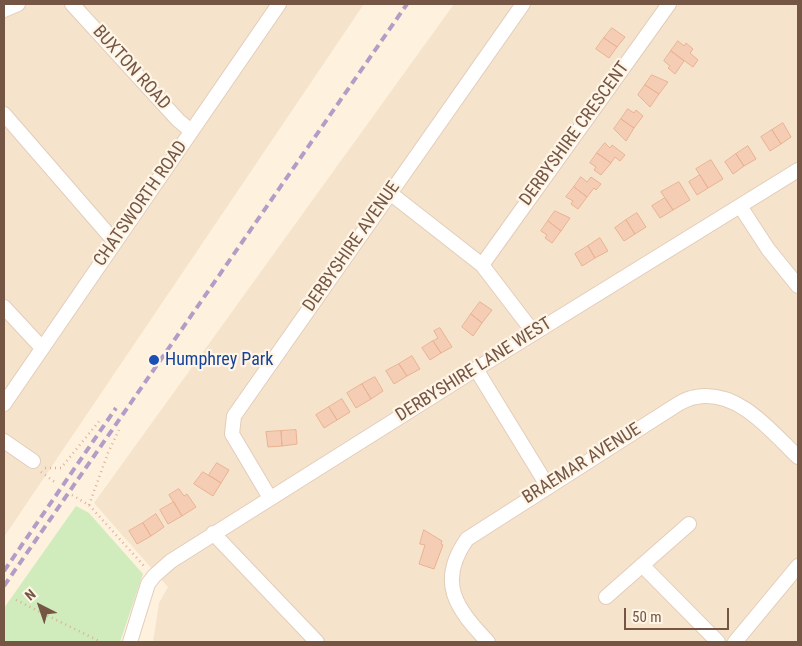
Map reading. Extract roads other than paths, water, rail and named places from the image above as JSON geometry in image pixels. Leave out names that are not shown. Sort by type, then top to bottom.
[{"type":"street","points":[[4,10],[18,4]]},
{"type":"street","name":"BUXTON ROAD","points":[[72,4],[178,120],[191,131]]},
{"type":"street","name":"CHATSWORTH ROAD","points":[[4,404],[279,4]]},
{"type":"street","name":"DERBYSHIRE AVENUE","points":[[270,498],[232,434],[234,416],[523,4]]},
{"type":"street","name":"DERBYSHIRE CRESCENT","points":[[482,265],[669,4]]},
{"type":"street","points":[[4,114],[115,242]]},
{"type":"street","name":"DERBYSHIRE LANE WEST","points":[[130,642],[144,593],[154,576],[171,561],[476,369],[798,170]]},
{"type":"street","points":[[390,193],[482,265],[534,333]]},
{"type":"street","points":[[740,206],[768,249],[798,286]]},
{"type":"street","points":[[4,308],[32,340],[42,348]]},
{"type":"street","points":[[476,369],[548,485]]},
{"type":"street","name":"BRAEMAR AVENUE","points":[[488,642],[467,620],[455,600],[452,575],[454,562],[467,539],[548,485],[678,404],[696,397],[715,396],[734,402],[750,412],[798,457]]},
{"type":"street","points":[[4,441],[34,461]]},
{"type":"street","points":[[606,597],[689,524]]},
{"type":"street","points":[[214,533],[318,642]]},
{"type":"street","points":[[642,565],[718,642]]},
{"type":"street","points":[[735,642],[798,566]]},
{"type":"railway","points":[[4,586],[407,4]]},
{"type":"railway","points":[[4,571],[116,408]]},
{"type":"place","name":"Humphrey Park","points":[[154,360]]}]
